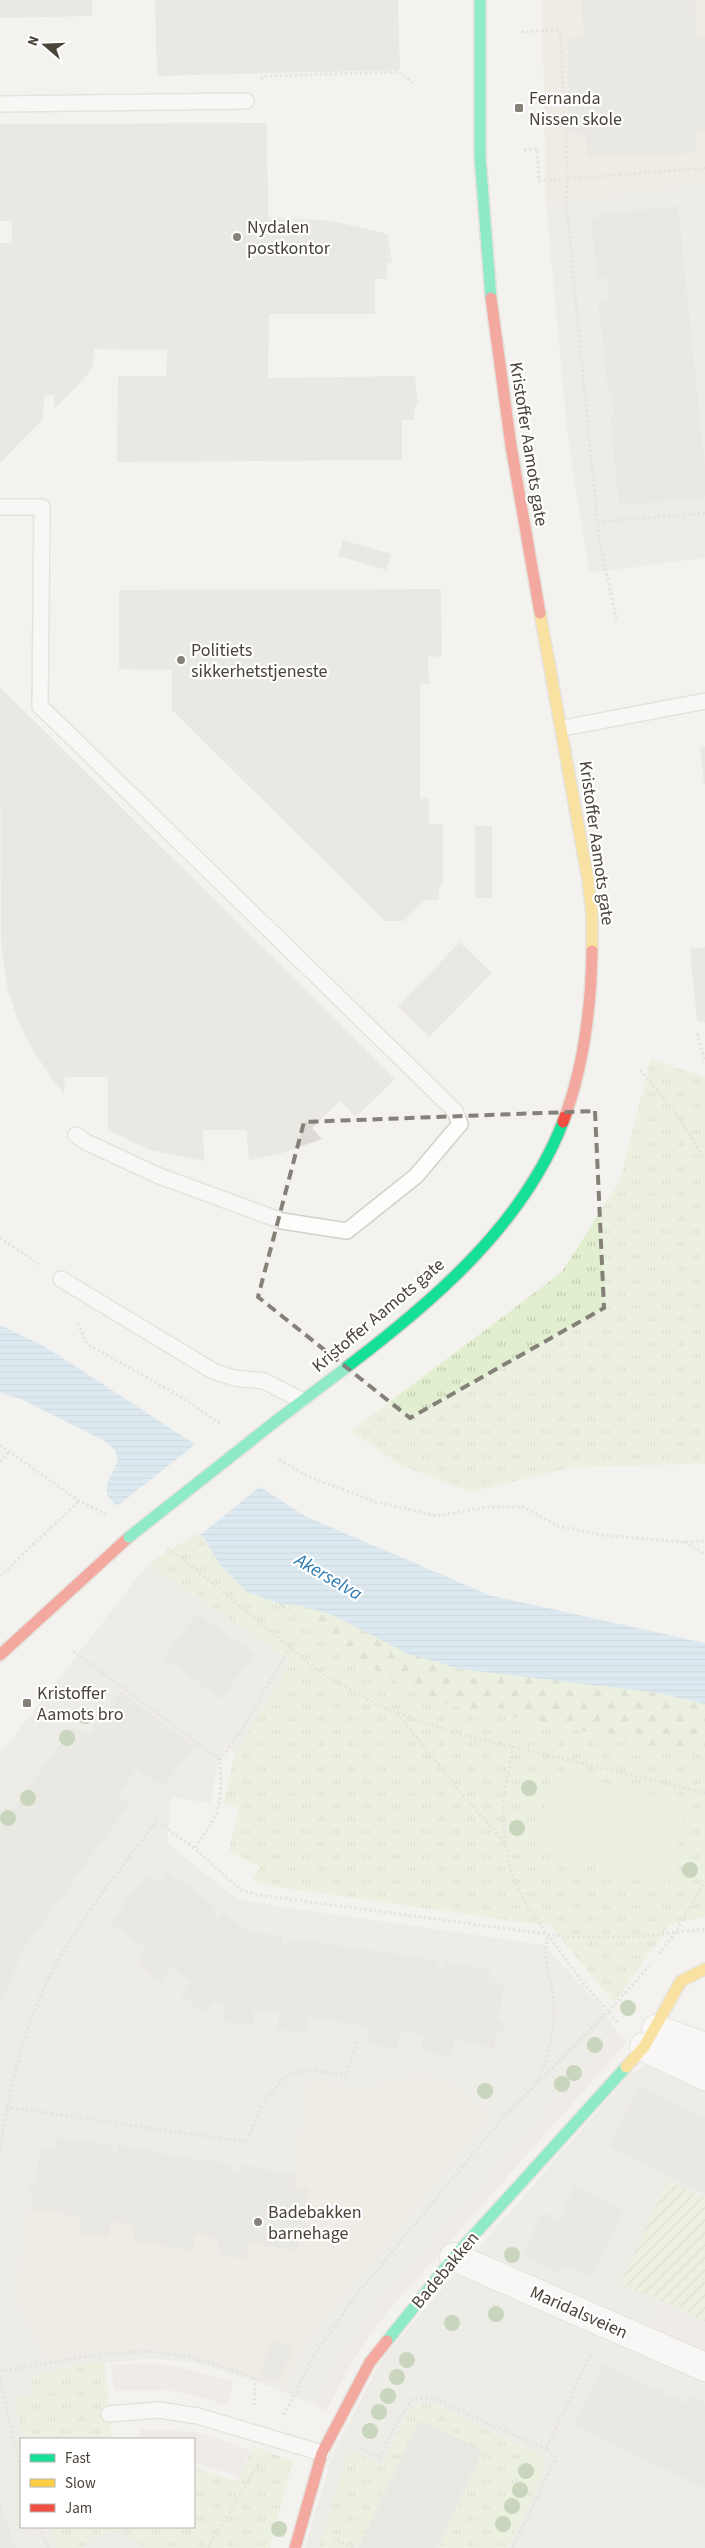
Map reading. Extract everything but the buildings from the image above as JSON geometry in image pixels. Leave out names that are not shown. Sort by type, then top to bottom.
[{"type":"street","name":"Kristoffer Aamots gate","points":[[0,1655],[129,1537],[300,1400],[386,1336],[461,1270],[484,1245],[530,1184],[565,1120],[578,1084],[586,1046],[591,1007],[592,919],[564,728],[515,475],[495,338],[489,282],[481,147],[480,0]]},
{"type":"street","name":"Badebakken","points":[[296,2548],[322,2452],[370,2362],[454,2257],[650,2038],[667,2004],[681,1982],[705,1969]]},
{"type":"street","points":[[650,2038],[705,2046]]},
{"type":"street","points":[[650,2038],[705,2076]]},
{"type":"street","name":"Maridalsveien","points":[[454,2257],[705,2367]]},
{"type":"lane","points":[[0,104],[246,101]]},
{"type":"lane","points":[[0,507],[42,507],[40,706],[454,1111],[460,1124],[416,1176],[347,1231],[282,1221],[157,1175],[86,1142],[76,1135]]},
{"type":"lane","points":[[564,728],[705,701]]},
{"type":"lane","points":[[61,1279],[214,1371],[234,1378],[264,1381],[300,1400]]},
{"type":"lane","points":[[109,2414],[159,2410],[198,2416],[322,2452]]},
{"type":"path","points":[[521,32],[560,30],[568,178],[566,202],[598,522],[617,622]]},
{"type":"path","points":[[260,81],[264,76],[399,72],[413,83]]},
{"type":"path","points":[[524,150],[537,149],[539,181],[705,168]]},
{"type":"path","points":[[598,522],[705,513]]},
{"type":"path","points":[[697,1033],[705,1061]]},
{"type":"path","points":[[640,1070],[673,1109],[705,1159]]},
{"type":"path","points":[[0,1238],[61,1279],[87,1344],[178,1396],[224,1426]]},
{"type":"path","points":[[0,1445],[79,1502],[110,1516]]},
{"type":"path","points":[[0,1462],[9,1452]]},
{"type":"path","points":[[274,1456],[307,1476],[376,1502],[437,1516],[486,1507],[524,1508],[558,1526],[602,1535],[683,1542],[705,1541]]},
{"type":"path","points":[[0,1576],[79,1502]]},
{"type":"path","points":[[683,1542],[705,1554]]},
{"type":"path","points":[[158,1544],[183,1559],[322,1674],[396,1712],[456,1732],[705,1793]]},
{"type":"path","points":[[194,1848],[210,1827],[218,1812],[221,1784],[220,1760],[242,1731],[290,1649]]},
{"type":"path","points":[[73,1651],[220,1760]]},
{"type":"path","points":[[396,1712],[450,1780],[506,1844]]},
{"type":"path","points":[[513,1746],[503,1802],[506,1844],[512,1875],[527,1906],[608,2012],[650,2038]]},
{"type":"path","points":[[0,2151],[6,2107],[21,2048],[42,1993],[60,1957],[107,1886],[157,1820],[194,1848],[241,1890],[248,1892],[549,1936],[597,1939],[675,1933],[705,1928]]},
{"type":"path","points":[[656,1957],[675,1933],[705,1882]]},
{"type":"path","points":[[537,2083],[551,2037],[554,2006],[544,1950],[549,1936]]},
{"type":"path","points":[[208,2548],[273,2439],[311,2360],[357,2294],[508,2112],[608,2012],[650,1964]]},
{"type":"path","points":[[6,2107],[247,2142],[259,2111],[267,2097],[293,2074],[305,2071],[347,2075],[357,2039]]},
{"type":"path","points":[[546,2449],[605,2324]]},
{"type":"path","points":[[0,2371],[113,2354],[147,2352],[215,2363],[255,2378],[252,2432]]},
{"type":"path","points":[[0,2377],[20,2470]]},
{"type":"path","points":[[330,2435],[380,2457],[397,2421],[413,2399],[432,2398],[546,2449],[556,2457],[513,2548]]},
{"type":"path","points":[[40,2528],[48,2548]]},
{"type":"path","points":[[325,2534],[355,2548]]},
{"type":"highlighted area","points":[[595,1111],[604,1308],[410,1418],[258,1297],[304,1122]]},
{"type":"shaded area","points":[[542,0],[705,0],[705,181],[546,204]]},
{"type":"shaded area","points":[[705,181],[705,558],[597,572],[589,570],[568,439],[546,204]]},
{"type":"shaded area","points":[[148,1564],[293,1661],[235,1754],[225,1747],[217,1768],[210,1803],[171,1797],[167,1843],[236,1898],[256,1903],[544,1945],[601,2007],[617,2032],[377,2308],[344,2353],[316,2406],[261,2383],[189,2361],[149,2359],[105,2363],[112,2438],[20,2438],[20,2528],[120,2528],[119,2530],[144,2548],[0,2548],[0,1754]]},
{"type":"shaded area","points":[[617,2032],[627,2042],[384,2316],[355,2357],[326,2411],[316,2406],[344,2353],[377,2308]]},
{"type":"shaded area","points":[[654,2060],[705,2062],[705,2548],[305,2548],[333,2453],[384,2356],[630,2074]]},
{"type":"shaded area","points":[[413,2077],[438,2080],[458,2090],[488,2115],[301,2346],[284,2386],[214,2359],[181,2349],[147,2345],[46,2357],[18,2296],[31,2209],[81,2217],[79,2233],[108,2238],[111,2221],[135,2225],[133,2241],[192,2251],[195,2235],[219,2239],[217,2254],[246,2259],[249,2243],[298,2251],[300,2236],[308,2237],[310,2226],[302,2224],[308,2189],[294,2187],[310,2083],[367,2091]]},
{"type":"shaded area","points":[[663,2305],[705,2325],[705,2355],[651,2330]]},
{"type":"shaded area","points":[[111,2365],[171,2365],[234,2382],[226,2406],[208,2399],[168,2390],[114,2391]]},
{"type":"shaded area","points":[[140,2429],[197,2432],[250,2450],[239,2477],[195,2463],[195,2438],[139,2438]]},
{"type":"green space","points":[[651,1059],[705,1077],[705,1464],[574,1467],[470,1492],[400,1465],[351,1431],[562,1272],[620,1180]]},
{"type":"green space","points":[[198,1532],[204,1538],[221,1566],[247,1592],[277,1603],[351,1658],[437,1702],[705,1756],[705,1917],[670,1924],[614,2003],[549,1924],[527,1923],[271,1886],[252,1880],[260,1867],[229,1851],[239,1807],[223,1804],[235,1754],[292,1661],[148,1564]]},
{"type":"green space","points":[[277,1603],[302,1606],[335,1616],[406,1653],[659,1693],[705,1704],[705,1756],[437,1702],[351,1658]]},
{"type":"green space","points":[[553,1769],[688,1805],[667,1884],[534,1850]]},
{"type":"green space","points":[[668,2181],[705,2198],[705,2321],[620,2283]]},
{"type":"green space","points":[[92,2362],[104,2363],[112,2438],[23,2438],[15,2399],[34,2396],[31,2377]]},
{"type":"green space","points":[[430,2402],[543,2456],[545,2469],[507,2548],[439,2548],[483,2450],[420,2420],[358,2548],[319,2548],[349,2450],[383,2466],[407,2413],[416,2405]]},
{"type":"green space","points":[[253,2446],[293,2461],[270,2548],[144,2548],[119,2530],[90,2538],[83,2548],[58,2548],[49,2528],[195,2528],[195,2468],[237,2481]]},
{"type":"water","name":"Akerselva","points":[[0,1325],[44,1346],[305,1516],[489,1595],[705,1643],[705,1704],[659,1693],[460,1669],[406,1653],[335,1616],[302,1606],[277,1603],[247,1592],[221,1566],[204,1538],[187,1523],[158,1510],[127,1509],[115,1504],[107,1495],[107,1483],[118,1461],[115,1450],[103,1440],[21,1399],[0,1393]]},
{"type":"pier","points":[[197,1443],[262,1485],[199,1536],[186,1525],[157,1512],[127,1511],[116,1507]]},
{"type":"traffic: fast","points":[[480,0],[480,157],[491,298]]},
{"type":"traffic: fast","points":[[262,1432],[392,1332],[434,1296],[473,1257],[509,1216],[539,1171],[563,1122]]},
{"type":"traffic: fast","points":[[129,1537],[262,1432]]},
{"type":"traffic: fast","points":[[387,2341],[454,2257],[626,2067]]},
{"type":"traffic: slow","points":[[540,613],[588,880],[592,915],[592,951]]},
{"type":"traffic: slow","points":[[626,2067],[644,2047],[681,1981],[705,1969]]},
{"type":"traffic: jam","points":[[491,298],[511,446],[540,613]]},
{"type":"traffic: jam","points":[[563,1122],[576,1080],[585,1038],[590,995],[592,951]]},
{"type":"traffic: jam","points":[[0,1655],[129,1537]]},
{"type":"traffic: jam","points":[[295,2548],[322,2453],[370,2362],[387,2341]]},
{"type":"place","name":"Fernanda Nissen skole","points":[[519,108]]},
{"type":"place","name":"Nydalen postkontor","points":[[237,237]]},
{"type":"place","name":"Politiets sikkerhetstjeneste","points":[[181,660]]},
{"type":"place","name":"Kristoffer Aamots bro","points":[[27,1703]]},
{"type":"place","name":"Badebakken barnehage","points":[[258,2222]]}]
